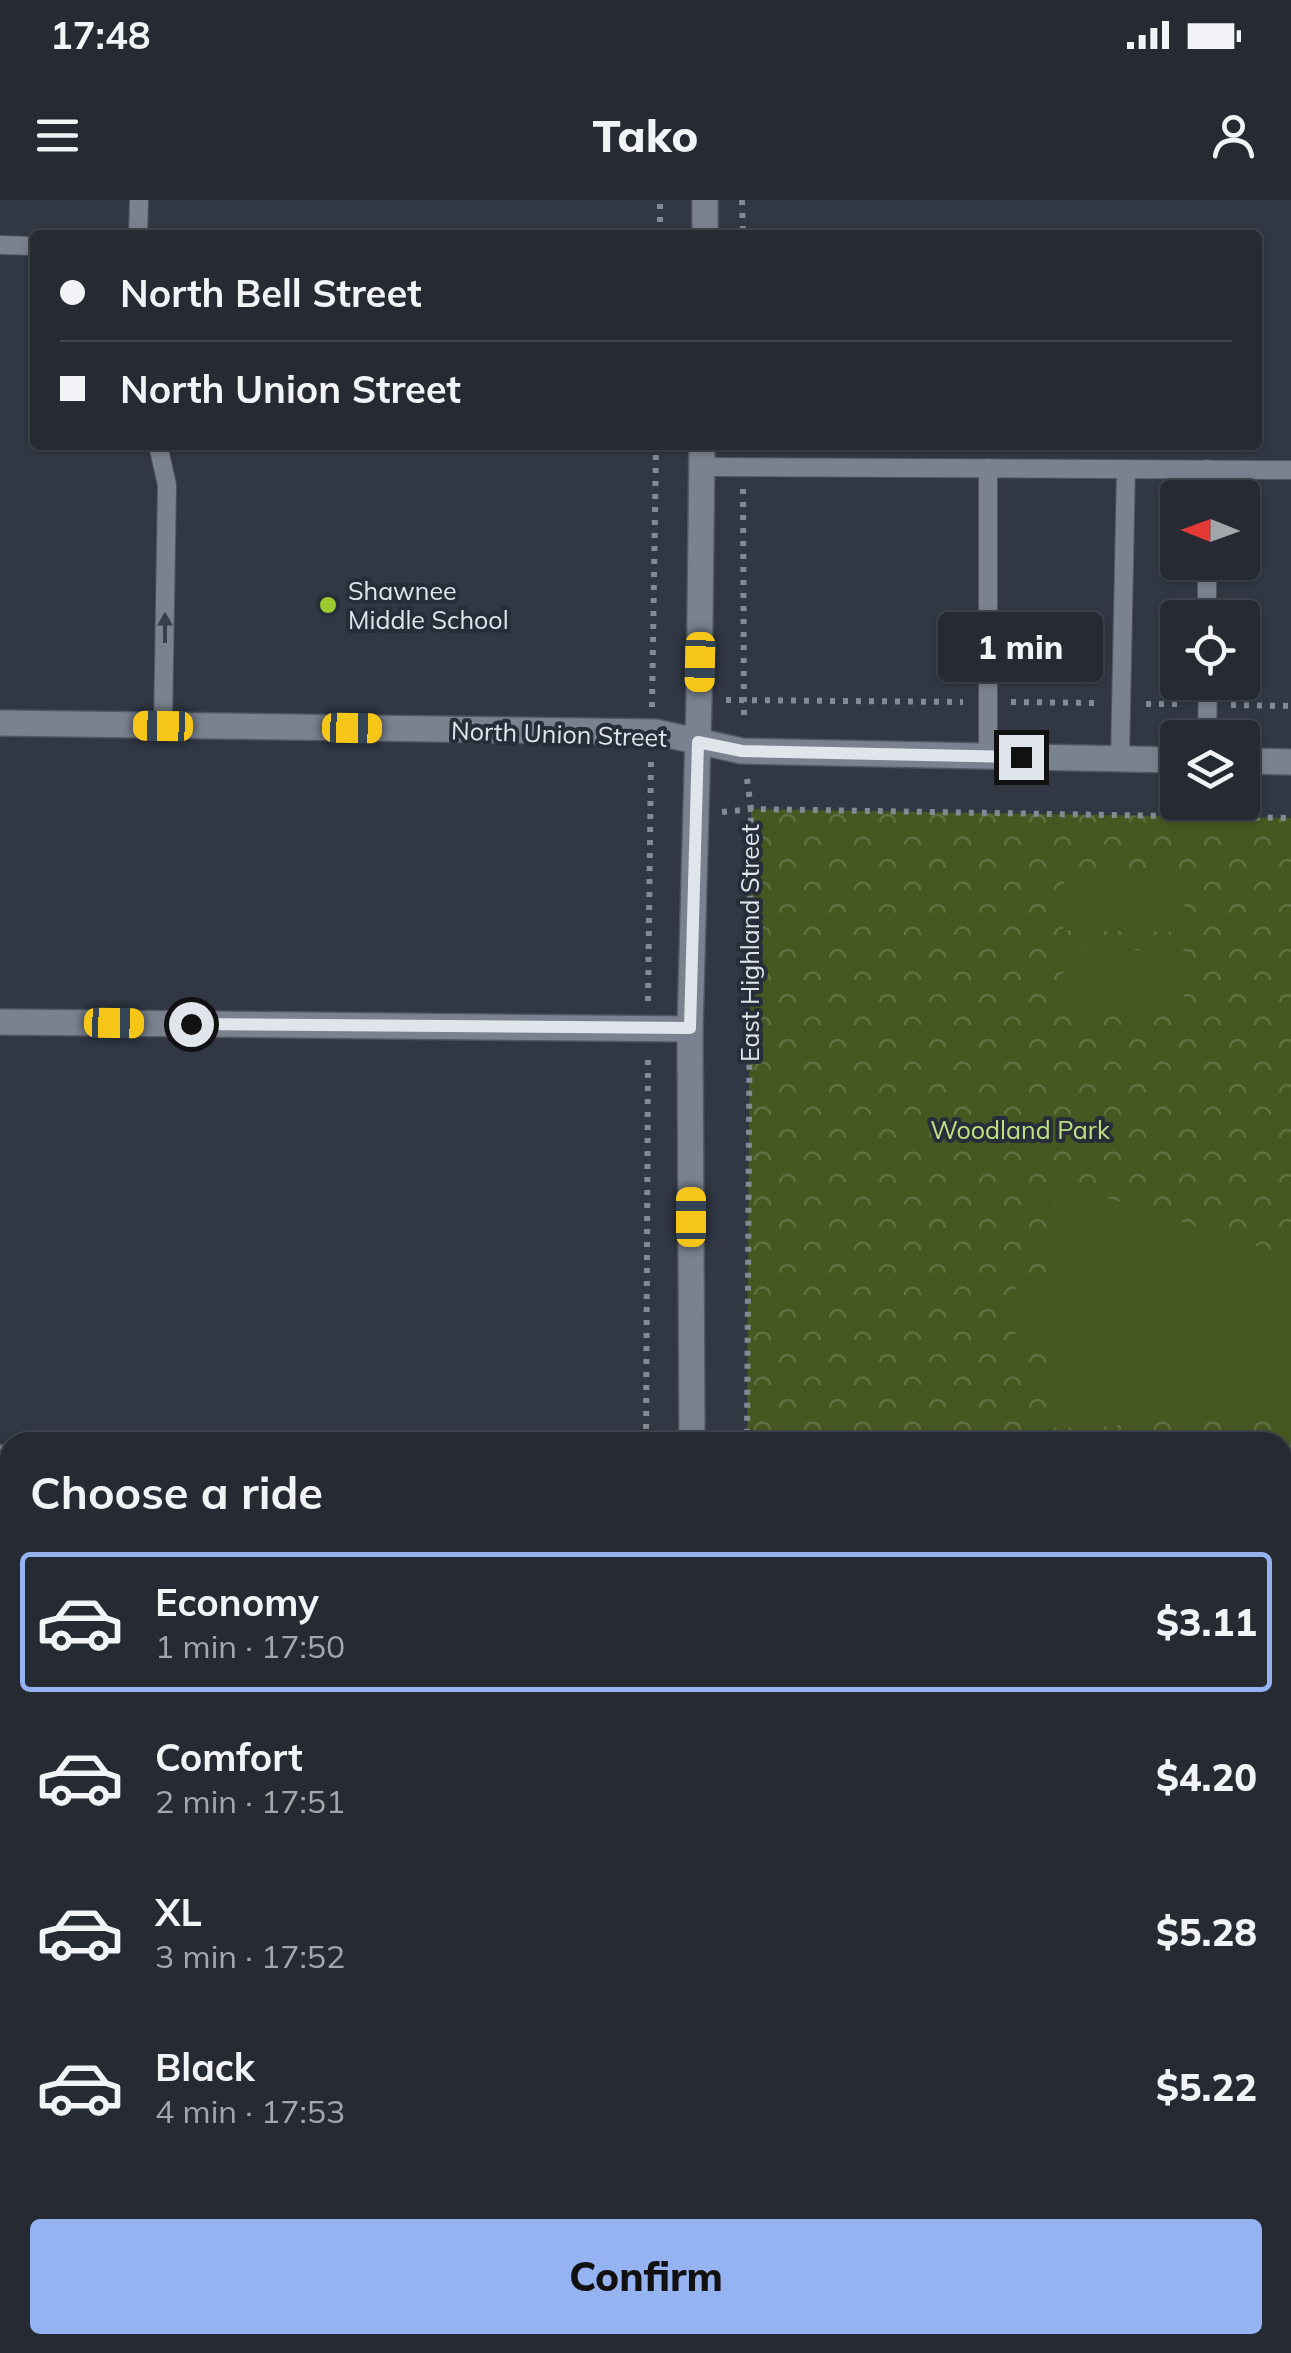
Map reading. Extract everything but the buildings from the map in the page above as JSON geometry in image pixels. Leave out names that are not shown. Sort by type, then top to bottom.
[{"type":"street","points":[[704,230],[705,200]]},
{"type":"street","points":[[692,1432],[690,1028],[702,456]]},
{"type":"street","name":"North Union Street","points":[[0,723],[655,732],[742,751],[1160,759]]},
{"type":"street","points":[[1260,761],[1291,762]]},
{"type":"street","points":[[0,1022],[690,1028]]},
{"type":"lane","points":[[138,200],[138,230]]},
{"type":"lane","points":[[0,245],[30,246]]},
{"type":"lane","points":[[159,450],[167,485],[163,726]]},
{"type":"lane","points":[[702,456],[743,467],[1291,470]]},
{"type":"lane","points":[[988,468],[988,756]]},
{"type":"lane","points":[[1120,758],[1126,469]]},
{"type":"lane","points":[[1207,469],[1207,480]]},
{"type":"path","points":[[660,200],[660,230]]},
{"type":"path","points":[[742,200],[742,230]]},
{"type":"path","points":[[646,1432],[649,814],[655,732],[651,704],[656,450]]},
{"type":"path","name":"East Highland Street","points":[[743,467],[742,751],[751,809],[747,1432]]},
{"type":"path","points":[[649,814],[695,815],[751,809],[1291,818]]},
{"type":"green space","name":"Woodland Park","points":[[751,809],[1160,816],[1160,820],[1291,818],[1291,1432],[747,1432]]},
{"type":"green space","points":[[1064,875],[1185,877],[1184,932],[1063,930]]},
{"type":"green space","points":[[1064,949],[1185,951],[1184,1006],[1063,1004]]},
{"type":"green space","points":[[1055,1192],[1089,1192],[1291,1257],[1291,1409],[1088,1428],[1052,1427],[1051,1344],[1015,1343],[1016,1279],[1051,1279]]},
{"type":"place","name":"Shawnee Middle School","points":[[328,605]]},
{"type":"route","points":[[191,1024],[690,1028],[698,742],[742,751],[1021,757]]}]
